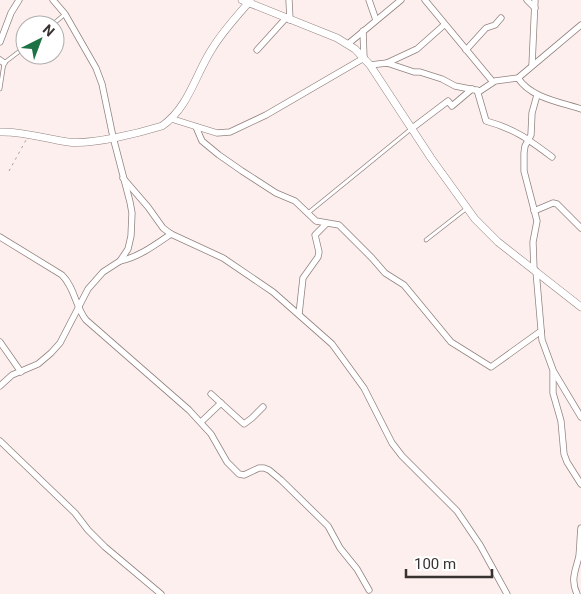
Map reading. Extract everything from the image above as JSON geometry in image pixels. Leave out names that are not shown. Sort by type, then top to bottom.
[{"type":"street","points":[[0,42],[11,13],[19,0]]},
{"type":"street","points":[[53,0],[65,14],[96,68],[106,96],[113,137],[130,202],[132,224],[128,249],[120,261]]},
{"type":"street","points":[[257,50],[288,19],[290,0]]},
{"type":"street","points":[[368,0],[376,20]]},
{"type":"street","points":[[348,44],[401,0]]},
{"type":"street","points":[[424,0],[493,82]]},
{"type":"street","points":[[527,0],[536,8]]},
{"type":"street","points":[[532,65],[535,0]]},
{"type":"street","points":[[0,132],[69,142],[96,142],[162,126],[182,108],[212,48],[247,1],[337,38],[348,44],[364,58],[411,129],[468,208],[492,237],[581,307]]},
{"type":"street","points":[[466,50],[486,28],[495,25],[502,18]]},
{"type":"street","points":[[370,65],[387,63],[417,49],[444,25]]},
{"type":"street","points":[[387,63],[442,79],[455,86],[480,90],[493,82],[518,78],[581,25]]},
{"type":"street","points":[[363,31],[364,58]]},
{"type":"street","points":[[172,119],[217,133],[230,132],[266,114],[364,58]]},
{"type":"street","points":[[518,78],[521,84],[537,95],[581,109]]},
{"type":"street","points":[[411,129],[448,101],[452,106],[475,90]]},
{"type":"street","points":[[475,90],[486,121],[508,127],[552,157]]},
{"type":"street","points":[[537,95],[534,102],[532,135],[524,153],[524,171],[537,221],[533,242],[542,340],[553,370],[581,417]]},
{"type":"street","points":[[196,127],[202,141],[261,184],[295,201],[316,221],[340,225],[385,273],[404,285],[451,342],[490,367],[541,331]]},
{"type":"street","points":[[123,178],[148,206],[163,228],[170,234],[223,258],[274,292],[332,344],[364,388],[392,444],[458,511],[507,594]]},
{"type":"street","points":[[534,211],[553,203],[557,204],[581,228]]},
{"type":"street","points":[[299,314],[303,278],[318,257],[316,235],[326,224]]},
{"type":"street","points":[[0,386],[12,375],[38,364],[51,353],[60,342],[88,289],[103,272],[120,261],[129,259],[153,247],[170,234]]},
{"type":"street","points":[[0,237],[62,275],[74,291],[78,306],[86,320],[172,393],[201,422],[211,434],[228,462],[239,474],[244,475],[259,468],[264,468],[281,480],[328,526],[340,548],[357,569],[369,590]]},
{"type":"street","points":[[0,342],[20,372]]},
{"type":"street","points":[[553,370],[553,393],[561,421],[564,454],[581,484]]},
{"type":"street","points":[[212,394],[244,424],[263,407]]},
{"type":"street","points":[[201,422],[221,403]]},
{"type":"street","points":[[0,441],[75,513],[105,548],[161,594]]},
{"type":"street","points":[[577,594],[573,586],[573,573],[578,558],[581,528]]},
{"type":"lane","points":[[0,89],[2,61],[15,53]]},
{"type":"lane","points":[[308,214],[411,129]]},
{"type":"lane","points":[[426,240],[468,208]]},
{"type":"path","points":[[9,171],[28,135]]}]
